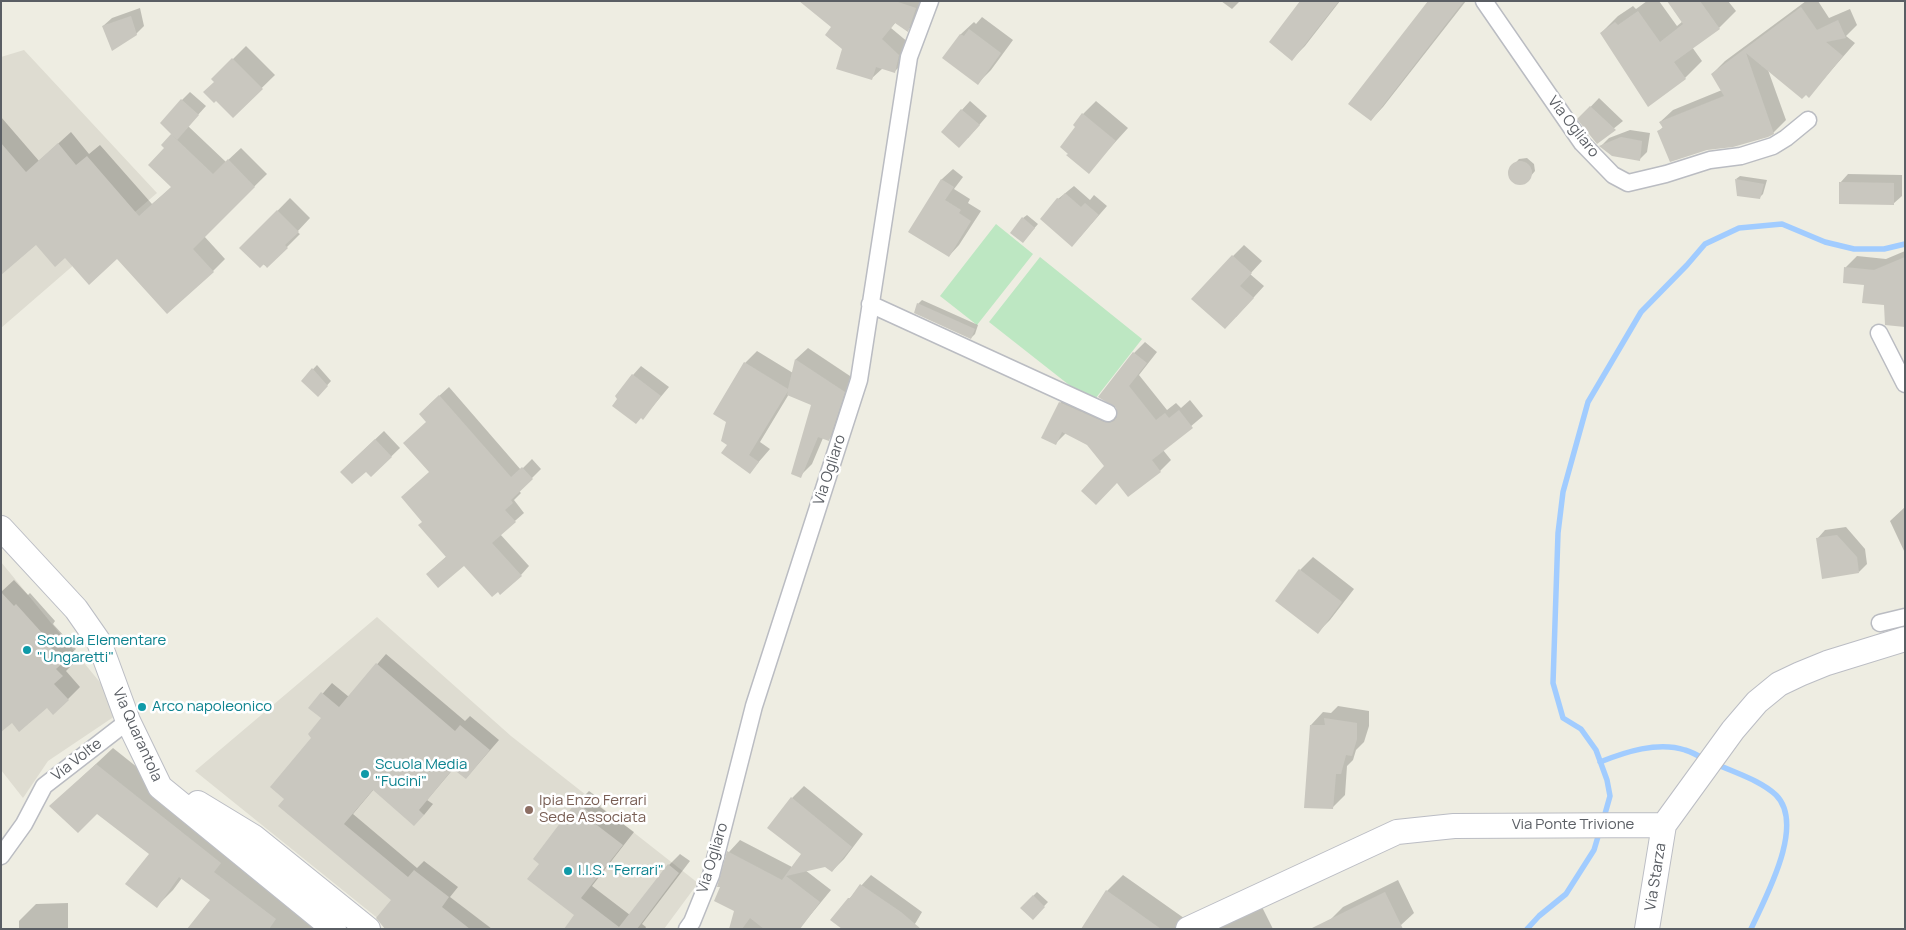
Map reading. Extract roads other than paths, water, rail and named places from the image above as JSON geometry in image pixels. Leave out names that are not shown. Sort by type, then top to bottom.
[{"type":"street","name":"Via Ogliaro","points":[[687,929],[692,922],[711,875],[754,706],[859,380],[909,57],[930,1]]},
{"type":"street","name":"Via Ogliaro","points":[[1484,1],[1582,143],[1613,175],[1628,183],[1666,174],[1710,160],[1741,156],[1773,146],[1808,120]]},
{"type":"street","points":[[870,304],[1108,413]]},
{"type":"street","points":[[1880,333],[1905,384]]},
{"type":"street","name":"Via Quarantola","points":[[1,528],[76,610],[99,642],[128,721],[160,787],[170,796],[264,858],[334,929]]},
{"type":"street","points":[[1880,623],[1905,616]]},
{"type":"street","points":[[1664,825],[1733,730],[1757,702],[1779,684],[1826,663],[1905,639]]},
{"type":"street","name":"Via Volte","points":[[1,856],[24,824],[44,786],[128,721]]},
{"type":"street","name":"Via Ponte Trivione","points":[[1188,929],[1397,832],[1454,826],[1664,825]]},
{"type":"street","name":"Via Starza","points":[[1647,929],[1664,825]]},
{"type":"street","points":[[264,858],[368,929]]},
{"type":"waterway","points":[[1603,821],[1610,796],[1607,780],[1596,750],[1581,729],[1563,718],[1553,683],[1558,533],[1563,492],[1588,402],[1641,312],[1705,244],[1739,228],[1782,224],[1825,242],[1854,249],[1884,249],[1905,244]]},
{"type":"waterway","points":[[1600,762],[1631,751],[1653,747],[1685,750],[1706,760]]},
{"type":"waterway","points":[[1714,763],[1763,785],[1776,795],[1784,808],[1787,824],[1780,862],[1751,929]]},
{"type":"waterway","points":[[1527,929],[1539,916],[1566,894],[1594,850],[1600,830]]},
{"type":"place","name":"Scuola Elementare \"Ungaretti\"","points":[[27,650]]},
{"type":"place","name":"Arco napoleonico","points":[[142,707]]},
{"type":"place","name":"Scuola Media \"Fucini\"","points":[[365,774]]},
{"type":"place","name":"Ipia Enzo Ferrari Sede Associata","points":[[529,810]]},
{"type":"place","name":"I.I.S. \"Ferrari\"","points":[[568,871]]}]
